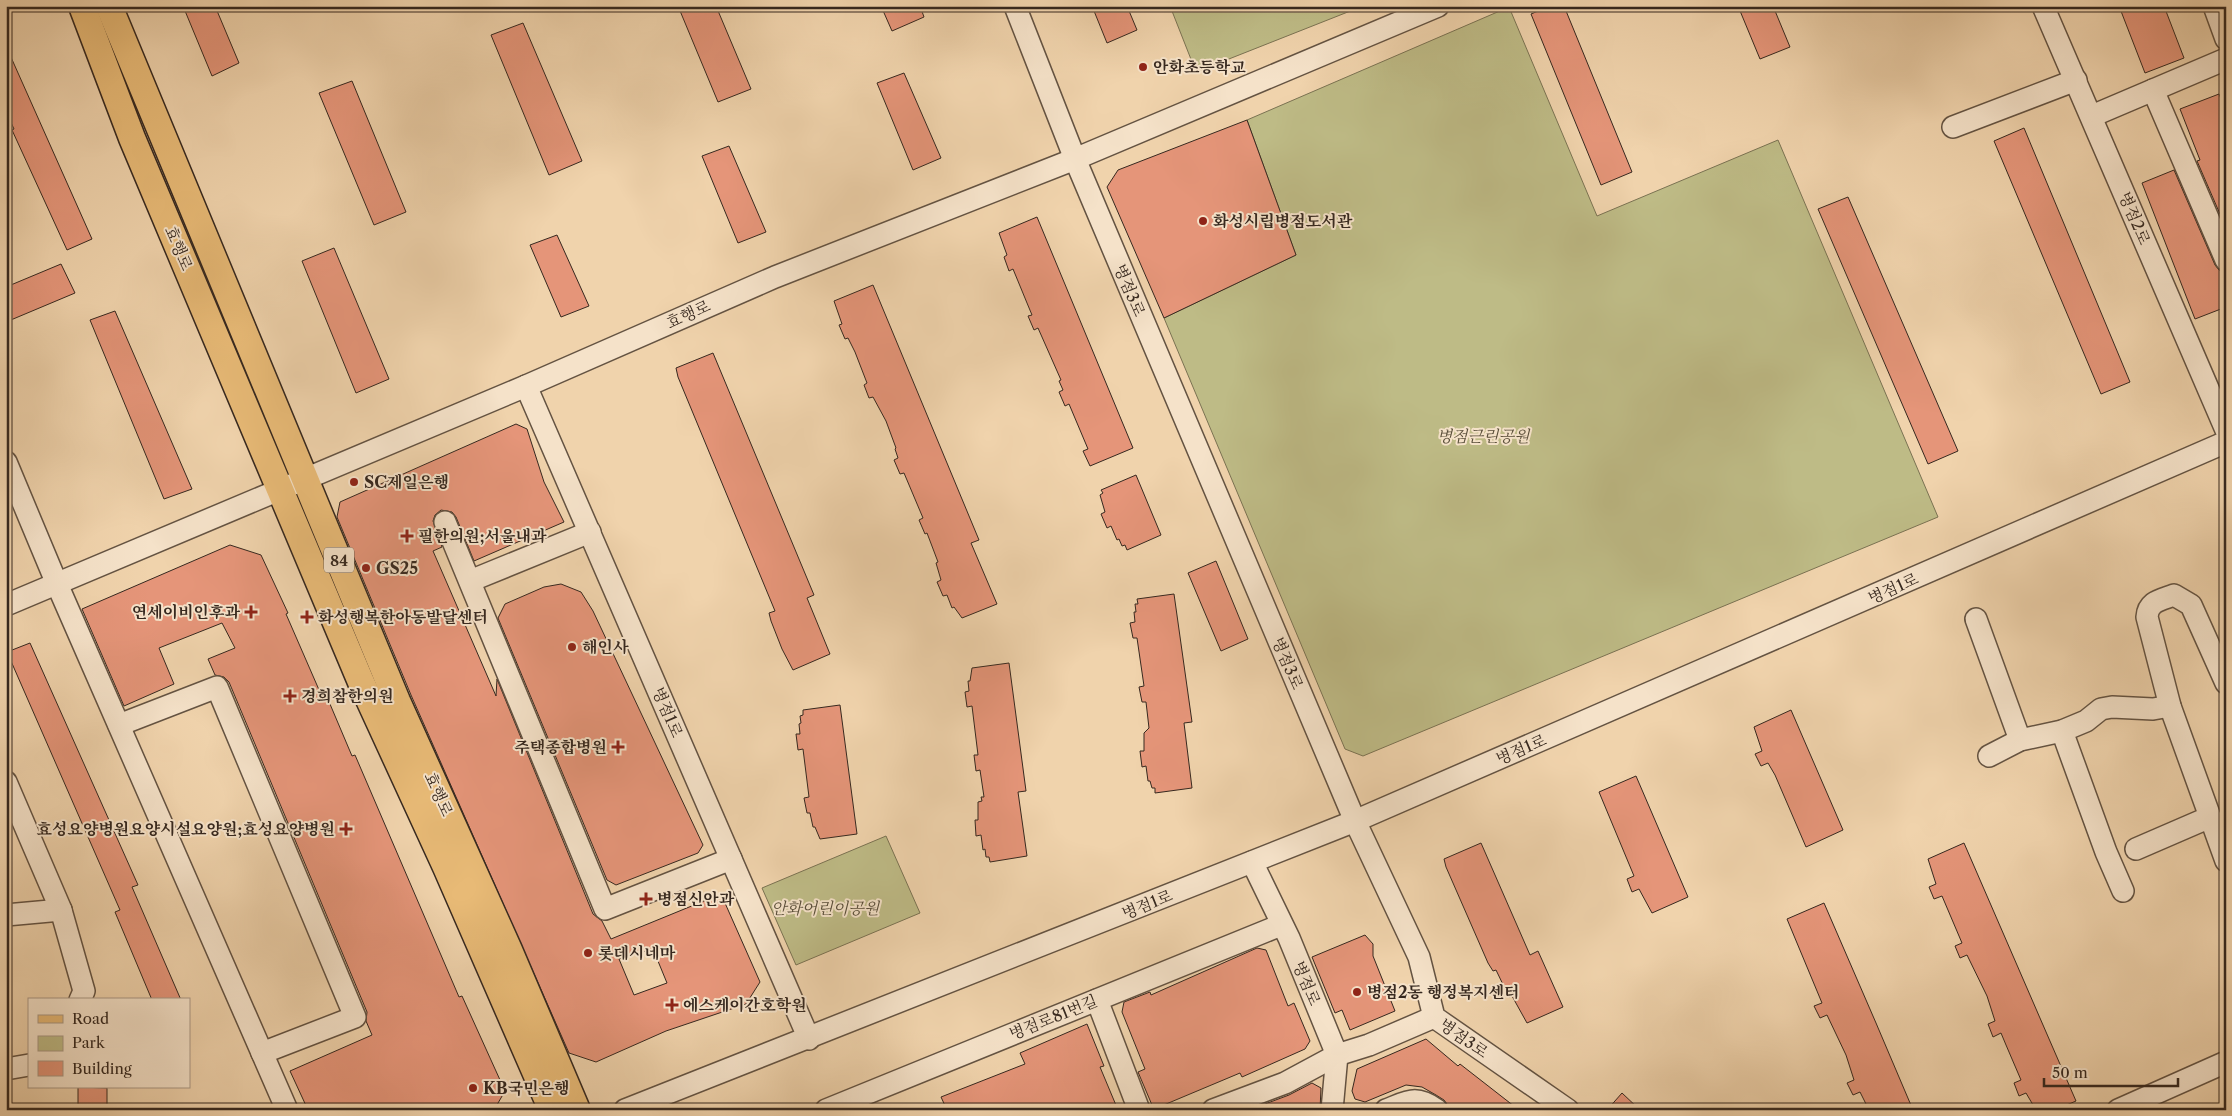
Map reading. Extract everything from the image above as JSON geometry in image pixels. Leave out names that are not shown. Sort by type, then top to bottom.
[{"type":"main road","name":"효행로","points":[[82,6],[132,138],[361,682],[446,867],[552,1110]]},
{"type":"main road","name":"효행로","points":[[109,6],[397,701],[509,950],[577,1110]]},
{"type":"street","name":"병점3로","points":[[1015,6],[1075,159],[1355,821],[1419,957],[1434,1017],[1568,1110]]},
{"type":"street","points":[[1075,159],[1438,6]]},
{"type":"street","name":"병점2로","points":[[2043,6],[2226,430]]},
{"type":"street","points":[[2214,6],[2226,39]]},
{"type":"street","points":[[2092,116],[2226,59]]},
{"type":"street","points":[[1954,127],[2076,80]]},
{"type":"street","points":[[2153,90],[2226,260]]},
{"type":"street","name":"효행로","points":[[6,605],[526,386],[774,277],[1075,159]]},
{"type":"street","name":"병점1로","points":[[526,386],[809,1038]]},
{"type":"street","name":"병점1로","points":[[625,1110],[1355,821],[2226,442]]},
{"type":"street","points":[[6,462],[118,725],[287,1110]]},
{"type":"street","points":[[445,522],[605,909],[731,859]]},
{"type":"street","points":[[470,581],[590,532]]},
{"type":"street","points":[[2226,683],[2191,604],[2174,595],[2152,603],[2147,617],[2170,706],[2226,861]]},
{"type":"street","points":[[1976,619],[2020,740]]},
{"type":"street","points":[[118,725],[217,687],[355,1017],[262,1053]]},
{"type":"street","points":[[1989,756],[2020,740],[2062,731],[2086,721],[2101,709],[2112,707],[2153,709],[2170,706]]},
{"type":"street","points":[[2062,731],[2122,891]]},
{"type":"street","points":[[6,782],[61,910],[84,991],[81,998]]},
{"type":"street","points":[[2136,849],[2210,817]]},
{"type":"street","name":"병점로","points":[[1252,862],[1281,925],[1289,938],[1337,1055],[1332,1110]]},
{"type":"street","points":[[6,915],[61,910]]},
{"type":"street","name":"병점로81번길","points":[[826,1110],[1281,925]]},
{"type":"street","points":[[1097,1000],[1139,1110]]},
{"type":"street","points":[[1213,1110],[1285,1083],[1337,1055],[1369,1045],[1434,1017]]},
{"type":"street","points":[[2118,1110],[2226,1062]]},
{"type":"street","points":[[6,1069],[28,1065]]},
{"type":"street","points":[[1386,1110],[1413,1100],[1422,1100],[1437,1110]]},
{"type":"green space","points":[[1170,6],[1363,6],[1196,72]]},
{"type":"green space","name":"병점근린공원","points":[[1509,7],[1597,216],[1778,140],[1938,517],[1363,756],[1345,749],[1164,318],[1296,255],[1247,120]]},
{"type":"green space","name":"안화어린이공원","points":[[886,836],[920,913],[796,965],[762,888]]},
{"type":"building","points":[[183,6],[215,6],[239,63],[212,76]]},
{"type":"building","points":[[678,6],[716,6],[751,89],[718,102]]},
{"type":"building","points":[[881,6],[920,6],[924,17],[892,31]]},
{"type":"building","points":[[1092,6],[1127,6],[1137,30],[1107,43]]},
{"type":"building","points":[[1550,6],[1564,6],[1632,172],[1601,185],[1531,14]]},
{"type":"building","points":[[1738,6],[1773,6],[1790,47],[1760,59]]},
{"type":"building","points":[[2119,6],[2164,6],[2184,58],[2145,73]]},
{"type":"building","points":[[523,23],[582,161],[549,175],[491,35]]},
{"type":"building","points":[[6,46],[92,239],[67,250],[12,130],[14,129],[6,112]]},
{"type":"building","points":[[904,73],[941,158],[913,170],[877,83]]},
{"type":"building","points":[[352,81],[406,212],[374,225],[319,93]]},
{"type":"building","points":[[2219,94],[2226,111],[2226,228],[2197,161],[2200,160],[2180,109]]},
{"type":"building","name":"화성시립병점도서관","points":[[1247,120],[1296,255],[1164,318],[1107,187],[1118,170]]},
{"type":"building","points":[[2024,128],[2130,382],[2101,394],[1994,141]]},
{"type":"building","points":[[729,146],[766,232],[738,243],[702,156]]},
{"type":"building","points":[[2174,170],[2215,265],[2219,270],[2226,272],[2226,307],[2195,319],[2142,183]]},
{"type":"building","points":[[1848,197],[1958,451],[1928,464],[1818,209]]},
{"type":"building","points":[[1037,217],[1133,448],[1090,466],[1083,451],[1088,449],[1069,404],[1065,406],[1059,392],[1063,390],[1059,381],[1061,380],[1038,328],[1034,330],[1028,316],[1032,315],[1013,269],[1009,271],[1004,257],[1007,255],[999,233]]},
{"type":"building","points":[[557,235],[589,306],[561,317],[530,245]]},
{"type":"building","points":[[334,248],[389,379],[356,393],[302,261]]},
{"type":"building","points":[[61,264],[75,293],[6,322],[6,287]]},
{"type":"building","points":[[873,285],[979,540],[971,543],[997,604],[962,618],[954,607],[952,608],[947,595],[943,596],[937,582],[941,580],[936,563],[938,562],[927,533],[925,534],[919,520],[923,518],[904,473],[900,474],[894,460],[898,458],[896,448],[886,421],[873,397],[869,398],[864,385],[867,383],[855,352],[848,338],[845,339],[839,325],[842,324],[834,301]]},
{"type":"building","points":[[115,311],[192,489],[164,499],[90,320]]},
{"type":"building","points":[[713,353],[814,595],[807,598],[830,654],[793,670],[771,621],[769,613],[775,611],[678,377],[676,368]]},
{"type":"building","points":[[516,424],[527,429],[544,482],[564,522],[474,561],[456,517],[452,512],[441,510],[435,515],[433,521],[442,547],[433,551],[496,696],[497,679],[593,914],[602,921],[611,939],[721,894],[760,982],[746,1004],[666,1031],[596,1062],[569,1053],[411,695],[337,517],[340,502]],"holes":[[[653,949],[667,983],[634,995],[619,959]]]},
{"type":"building","points":[[1136,475],[1161,535],[1127,550],[1125,545],[1122,546],[1119,539],[1117,540],[1111,526],[1107,528],[1101,514],[1105,512],[1100,495],[1103,493],[1101,490]]},
{"type":"building","points":[[230,545],[261,555],[288,613],[286,614],[323,699],[327,697],[352,756],[355,755],[459,997],[462,996],[505,1091],[494,1110],[308,1110],[290,1071],[372,1035],[366,1021],[367,1012],[229,682],[224,677],[215,675],[208,659],[235,648],[222,623],[159,648],[174,684],[124,706],[82,609]]},
{"type":"building","points":[[1216,561],[1248,639],[1221,651],[1188,573]]},
{"type":"building","points":[[561,584],[581,592],[593,611],[703,845],[698,853],[616,885],[607,880],[498,618],[505,604],[544,587]]},
{"type":"building","points":[[1174,594],[1192,722],[1184,723],[1192,788],[1155,793],[1155,788],[1152,788],[1150,781],[1148,781],[1146,766],[1142,767],[1140,751],[1144,751],[1144,733],[1149,728],[1146,702],[1142,702],[1139,687],[1144,686],[1137,638],[1133,638],[1130,623],[1135,622],[1134,612],[1136,612],[1135,604],[1138,604],[1137,599]]},
{"type":"building","points":[[30,643],[138,885],[132,887],[180,998],[151,998],[115,912],[120,910],[7,652]]},
{"type":"building","points":[[1009,663],[1026,791],[1018,792],[1027,856],[990,862],[989,857],[986,857],[985,849],[983,850],[981,835],[976,836],[975,820],[978,820],[978,802],[982,801],[981,797],[984,797],[980,770],[976,771],[974,755],[978,755],[972,706],[967,707],[965,692],[969,691],[968,681],[970,681],[972,668]]},
{"type":"building","points":[[840,705],[857,834],[820,839],[815,827],[813,827],[810,813],[807,813],[804,798],[809,797],[803,749],[798,750],[796,734],[800,734],[800,716],[803,715],[803,710]]},
{"type":"building","points":[[1791,710],[1843,830],[1806,847],[1775,775],[1768,763],[1761,766],[1755,754],[1762,751],[1754,727]]},
{"type":"building","points":[[1636,776],[1688,897],[1652,913],[1639,889],[1632,892],[1627,879],[1634,876],[1599,792]]},
{"type":"building","points":[[1481,843],[1530,955],[1538,951],[1563,1007],[1527,1023],[1512,996],[1509,997],[1496,970],[1493,971],[1488,963],[1446,867],[1444,859]]},
{"type":"building","points":[[1964,843],[2076,1101],[2055,1110],[2036,1110],[2026,1093],[2019,1096],[2014,1083],[2021,1080],[2001,1033],[1993,1037],[1988,1024],[1995,1021],[1987,996],[1967,955],[1960,958],[1955,946],[1962,943],[1942,896],[1934,899],[1929,887],[1936,884],[1928,859]]},
{"type":"building","points":[[1824,903],[1913,1110],[1869,1110],[1860,1092],[1853,1095],[1847,1083],[1854,1080],[1846,1055],[1827,1015],[1820,1018],[1814,1006],[1822,1003],[1787,919]]},
{"type":"building","points":[[1365,935],[1373,944],[1373,956],[1395,1011],[1350,1030],[1342,1010],[1335,1013],[1312,957]]},
{"type":"building","points":[[1257,948],[1266,950],[1288,1006],[1294,1003],[1310,1041],[1305,1049],[1242,1077],[1240,1073],[1159,1107],[1152,1105],[1138,1072],[1145,1069],[1122,1012],[1124,1002],[1150,992],[1151,995]]},
{"type":"building","points":[[1087,1024],[1104,1066],[1100,1067],[1118,1110],[947,1110],[941,1097],[1025,1064],[1020,1053]]},
{"type":"building","points":[[1426,1039],[1458,1066],[1460,1064],[1519,1110],[1451,1110],[1444,1100],[1422,1087],[1406,1085],[1365,1102],[1355,1099],[1352,1091],[1357,1069]]},
{"type":"building","points":[[1312,1083],[1321,1088],[1320,1110],[1249,1110],[1289,1095]]},
{"type":"building","points":[[78,1088],[107,1088],[107,1110],[78,1110]]},
{"type":"building","points":[[1622,1093],[1640,1110],[1607,1110]]},
{"type":"place","name":"안화초등학교","points":[[1143,67]]},
{"type":"place","name":"화성시립병점도서관","points":[[1203,221]]},
{"type":"place","name":"SC제일은행","points":[[354,482]]},
{"type":"place","name":"필한의원;서울내과","points":[[407,536]]},
{"type":"place","name":"GS25","points":[[366,568]]},
{"type":"place","name":"연세이비인후과","points":[[251,612]]},
{"type":"place","name":"화성행복한아동발달센터","points":[[307,617]]},
{"type":"place","name":"해인사","points":[[572,647]]},
{"type":"place","name":"경희참한의원","points":[[290,696]]},
{"type":"place","name":"주택종합병원","points":[[618,747]]},
{"type":"place","name":"효성요양병원요양시설요양원;효성요양병원","points":[[346,829]]},
{"type":"place","name":"병점신안과","points":[[646,899]]},
{"type":"place","name":"롯데시네마","points":[[588,953]]},
{"type":"place","name":"병점2동 행정복지센터","points":[[1357,992]]},
{"type":"place","name":"에스케이간호학원","points":[[672,1005]]},
{"type":"place","name":"KB국민은행","points":[[473,1088]]}]
